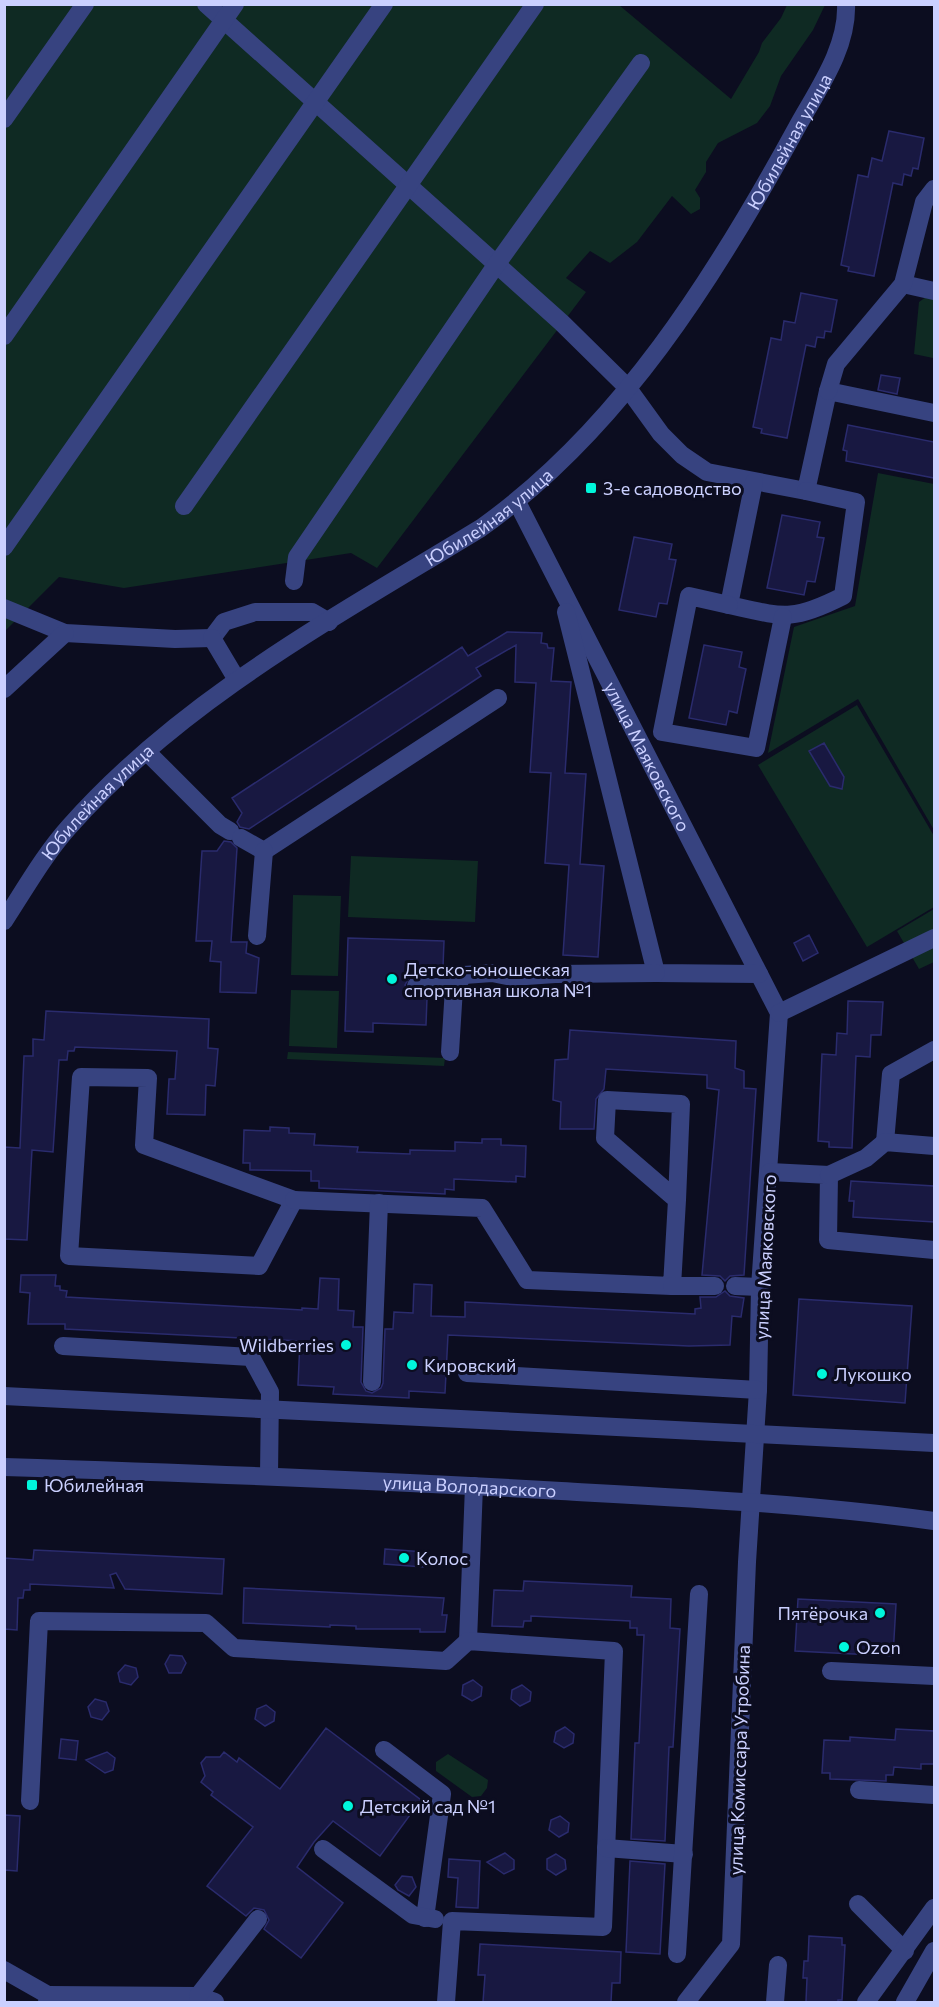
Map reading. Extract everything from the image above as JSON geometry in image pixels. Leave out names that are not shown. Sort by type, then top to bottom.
[{"type":"street","points":[[4,119],[85,4]]},
{"type":"street","points":[[207,4],[562,323],[627,387],[662,434],[696,466],[707,472],[856,502],[843,596],[815,610],[783,617],[689,596],[662,732]]},
{"type":"street","points":[[4,336],[235,4]]},
{"type":"street","points":[[4,548],[384,4]]},
{"type":"street","points":[[184,506],[535,4]]},
{"type":"street","name":"Юбилейная улица","points":[[4,921],[68,829],[147,752],[237,680],[481,528],[517,502],[569,453],[627,387],[706,283],[776,167],[831,66],[843,29],[846,4]]},
{"type":"street","points":[[294,581],[297,557],[496,266],[641,63]]},
{"type":"street","points":[[806,491],[836,364],[903,284],[924,202],[934,189]]},
{"type":"street","points":[[903,284],[934,291]]},
{"type":"street","points":[[828,392],[934,413]]},
{"type":"street","points":[[729,605],[754,482]]},
{"type":"street","name":"улица Маяковского","points":[[517,502],[779,1013],[770,1172],[760,1287],[758,1390],[751,1502]]},
{"type":"street","points":[[558,580],[656,973]]},
{"type":"street","points":[[4,608],[66,633],[175,639],[212,638]]},
{"type":"street","points":[[212,638],[224,622],[255,612],[312,612],[329,622]]},
{"type":"street","points":[[641,744],[662,732],[756,748],[783,617]]},
{"type":"street","points":[[4,688],[66,633]]},
{"type":"street","points":[[212,638],[237,680]]},
{"type":"street","points":[[264,851],[498,698]]},
{"type":"street","points":[[147,752],[220,825],[264,851]]},
{"type":"street","points":[[257,936],[264,851]]},
{"type":"street","points":[[779,1013],[934,938]]},
{"type":"street","points":[[450,1052],[454,988],[464,975],[492,973],[512,977],[555,974],[759,974]]},
{"type":"street","points":[[416,986],[454,988]]},
{"type":"street","points":[[885,1142],[891,1074],[934,1050]]},
{"type":"street","points":[[294,1200],[259,1266],[69,1256],[81,1077],[148,1078],[144,1145],[294,1200],[482,1208],[527,1280],[715,1286]]},
{"type":"street","points":[[672,1286],[677,1200],[681,1104],[607,1100],[605,1138],[677,1200]]},
{"type":"street","points":[[770,1172],[829,1175],[866,1158],[885,1142],[934,1146]]},
{"type":"street","points":[[829,1175],[828,1240],[934,1250]]},
{"type":"street","points":[[372,1397],[379,1203]]},
{"type":"street","points":[[735,1286],[760,1287]]},
{"type":"street","points":[[63,1346],[251,1357],[270,1392],[269,1475]]},
{"type":"street","points":[[466,1373],[758,1390]]},
{"type":"street","points":[[4,1396],[271,1409],[372,1397],[755,1433],[934,1443]]},
{"type":"street","name":"улица Володарского","points":[[4,1467],[269,1475],[751,1502],[858,1511],[934,1521]]},
{"type":"street","points":[[30,1801],[39,1621],[206,1623],[234,1648],[446,1661],[468,1641],[474,1486]]},
{"type":"street","name":"улица Комиссара Утробина","points":[[686,2002],[731,1944],[751,1502]]},
{"type":"street","points":[[677,1954],[699,1594]]},
{"type":"street","points":[[324,1849],[413,1915],[452,1921],[603,1927],[614,1651],[468,1641]]},
{"type":"street","points":[[831,1671],[934,1676]]},
{"type":"street","points":[[384,1750],[442,1794],[425,1918]]},
{"type":"street","points":[[859,1790],[934,1795]]},
{"type":"street","points":[[606,1848],[684,1854]]},
{"type":"street","points":[[858,1904],[905,1951]]},
{"type":"street","points":[[866,2002],[934,1908]]},
{"type":"street","points":[[198,1996],[258,1919]]},
{"type":"street","points":[[446,2002],[452,1921]]},
{"type":"street","points":[[905,2002],[934,1951]]},
{"type":"street","points":[[775,2002],[778,1965]]},
{"type":"street","points":[[4,1970],[48,1999],[198,1996],[215,2002]]},
{"type":"green space","points":[[5,5],[619,5],[731,99],[762,43],[781,18],[787,5],[825,5],[813,30],[781,76],[770,106],[757,123],[718,143],[706,162],[706,172],[695,190],[700,198],[700,209],[691,214],[672,196],[637,242],[610,263],[590,251],[566,278],[586,292],[377,568],[351,553],[124,588],[59,577],[5,631]]},
{"type":"green space","points":[[934,296],[933,358],[914,354],[919,302],[926,297]]},
{"type":"green space","points":[[878,473],[934,484],[934,830],[858,699],[768,753],[794,627],[855,606]]},
{"type":"green space","points":[[857,705],[934,836],[934,907],[867,947],[758,765]]},
{"type":"green space","points":[[351,856],[478,861],[475,922],[348,917]]},
{"type":"green space","points":[[293,895],[341,896],[338,976],[291,975]]},
{"type":"green space","points":[[934,909],[934,962],[919,969],[897,931]]},
{"type":"green space","points":[[291,990],[339,991],[337,1048],[289,1046]]},
{"type":"green space","points":[[288,1052],[445,1058],[444,1066],[287,1059]]},
{"type":"green space","points":[[448,1754],[488,1780],[487,1788],[481,1796],[472,1797],[436,1771],[436,1762]]},
{"type":"building","points":[[889,131],[924,138],[918,169],[913,168],[911,176],[904,174],[902,185],[893,183],[874,276],[848,271],[849,267],[841,265],[858,175],[868,177],[872,158],[882,161]]},
{"type":"building","points":[[801,293],[837,300],[831,332],[825,331],[824,338],[817,337],[815,347],[806,345],[787,438],[761,433],[762,429],[753,427],[771,338],[781,340],[784,321],[795,323]]},
{"type":"building","points":[[881,375],[900,378],[897,394],[878,390]]},
{"type":"building","points":[[848,425],[934,442],[934,478],[846,461],[847,451],[843,450]]},
{"type":"building","points":[[782,515],[820,522],[817,537],[824,538],[815,582],[807,581],[804,595],[767,588]]},
{"type":"building","points":[[634,537],[672,544],[669,559],[676,560],[667,604],[659,603],[656,617],[619,610]]},
{"type":"building","points":[[507,632],[542,633],[541,643],[547,644],[548,648],[554,648],[551,681],[571,682],[565,773],[586,774],[580,864],[604,866],[598,957],[563,955],[569,865],[545,863],[551,773],[530,772],[536,683],[515,682],[516,645],[476,668],[481,676],[249,829],[240,827],[237,822],[242,813],[232,798],[462,647],[468,656]]},
{"type":"building","points":[[704,645],[742,652],[739,667],[746,669],[737,713],[729,711],[726,725],[689,718]]},
{"type":"building","points":[[824,743],[844,777],[842,789],[830,786],[809,751]]},
{"type":"building","points":[[224,841],[231,842],[237,848],[231,942],[247,942],[246,953],[259,958],[256,993],[220,992],[221,962],[210,961],[212,941],[196,941],[202,851],[217,851]]},
{"type":"building","points":[[809,935],[818,953],[803,961],[794,943]]},
{"type":"building","name":"Детско-юношеская спортивная школа №1","points":[[348,938],[444,941],[443,967],[417,966],[416,975],[410,976],[405,985],[410,996],[427,998],[426,1025],[373,1023],[373,1032],[345,1031]]},
{"type":"building","points":[[848,1001],[883,1002],[881,1035],[871,1035],[870,1057],[856,1056],[852,1148],[829,1147],[829,1142],[818,1141],[822,1054],[836,1055],[837,1033],[847,1034]]},
{"type":"building","points":[[46,1011],[209,1019],[208,1048],[218,1049],[215,1086],[206,1085],[205,1115],[167,1114],[169,1079],[175,1079],[177,1051],[75,1047],[74,1051],[68,1051],[67,1060],[59,1060],[53,1152],[32,1150],[27,1240],[4,1239],[4,1147],[20,1148],[24,1056],[33,1056],[33,1039],[44,1040]]},
{"type":"building","points":[[570,1030],[736,1041],[735,1068],[744,1071],[744,1088],[756,1089],[744,1275],[730,1276],[725,1281],[720,1276],[702,1275],[719,1090],[707,1088],[707,1075],[606,1069],[604,1089],[596,1099],[594,1129],[560,1129],[561,1102],[553,1100],[555,1060],[568,1059]]},
{"type":"building","points":[[270,1127],[289,1128],[289,1133],[315,1134],[314,1145],[358,1147],[357,1152],[410,1154],[410,1150],[455,1151],[455,1142],[482,1143],[482,1139],[501,1139],[501,1145],[526,1146],[525,1177],[516,1176],[516,1182],[454,1179],[454,1190],[445,1189],[445,1194],[319,1188],[319,1181],[311,1181],[311,1171],[250,1170],[250,1163],[243,1163],[244,1130],[270,1131]]},
{"type":"building","points":[[851,1181],[934,1186],[934,1222],[853,1217],[854,1201],[849,1201]]},
{"type":"building","points":[[21,1275],[56,1275],[55,1286],[60,1286],[60,1290],[67,1291],[66,1297],[302,1310],[302,1308],[318,1309],[320,1278],[339,1279],[338,1310],[354,1311],[353,1327],[363,1327],[361,1382],[366,1391],[372,1393],[381,1388],[383,1383],[385,1329],[393,1329],[394,1312],[413,1313],[414,1284],[432,1285],[431,1316],[465,1317],[465,1302],[695,1314],[695,1309],[701,1308],[700,1297],[716,1297],[725,1291],[730,1296],[744,1298],[741,1317],[732,1316],[730,1345],[689,1346],[448,1335],[445,1393],[409,1391],[409,1398],[333,1394],[334,1387],[298,1385],[300,1341],[65,1329],[65,1324],[28,1324],[30,1293],[20,1292]]},
{"type":"building","points":[[799,1299],[912,1306],[905,1403],[793,1395]]},
{"type":"building","name":"Колос","points":[[385,1549],[424,1552],[423,1567],[384,1564]]},
{"type":"building","points":[[34,1550],[224,1559],[222,1594],[125,1589],[116,1573],[110,1575],[114,1588],[30,1584],[30,1590],[24,1590],[23,1598],[18,1598],[17,1630],[4,1629],[4,1558],[33,1560]]},
{"type":"building","points":[[524,1581],[632,1586],[631,1597],[671,1599],[670,1628],[680,1629],[673,1747],[669,1747],[665,1841],[631,1839],[635,1743],[639,1743],[644,1635],[637,1635],[637,1628],[630,1628],[630,1621],[531,1616],[531,1621],[524,1621],[523,1627],[492,1626],[494,1590],[523,1591]]},
{"type":"building","points":[[244,1588],[444,1598],[442,1615],[447,1615],[445,1632],[420,1632],[420,1629],[356,1629],[356,1626],[243,1623]]},
{"type":"building","points":[[798,1599],[896,1604],[893,1656],[795,1651]]},
{"type":"building","points":[[170,1655],[182,1656],[186,1663],[181,1673],[169,1673],[165,1664]]},
{"type":"building","points":[[125,1665],[136,1668],[138,1677],[131,1685],[120,1682],[118,1673]]},
{"type":"building","points":[[473,1680],[482,1687],[481,1696],[472,1701],[462,1695],[463,1685]]},
{"type":"building","points":[[522,1685],[531,1692],[530,1701],[520,1706],[511,1699],[512,1690]]},
{"type":"building","points":[[95,1699],[106,1702],[109,1711],[102,1720],[91,1717],[88,1707]]},
{"type":"building","points":[[266,1705],[275,1712],[274,1721],[265,1726],[255,1719],[257,1709]]},
{"type":"building","points":[[565,1727],[574,1734],[573,1743],[564,1748],[554,1742],[556,1732]]},
{"type":"building","points":[[326,1728],[421,1800],[380,1856],[333,1821],[314,1842],[297,1867],[343,1903],[301,1958],[264,1929],[269,1920],[264,1910],[254,1908],[246,1916],[207,1886],[253,1827],[211,1795],[213,1792],[201,1782],[205,1776],[201,1763],[206,1757],[220,1757],[224,1752],[237,1762],[239,1758],[280,1789]]},
{"type":"building","points":[[896,1729],[934,1731],[934,1764],[921,1764],[921,1769],[894,1767],[893,1775],[886,1775],[886,1781],[830,1779],[830,1773],[822,1773],[824,1740],[850,1741],[850,1737],[895,1740]]},
{"type":"building","points":[[61,1739],[78,1741],[76,1760],[59,1758]]},
{"type":"building","points":[[107,1752],[115,1758],[113,1770],[105,1773],[86,1760]]},
{"type":"building","points":[[4,1815],[20,1816],[17,1871],[4,1870]]},
{"type":"building","points":[[560,1816],[569,1823],[568,1832],[559,1837],[549,1830],[551,1820]]},
{"type":"building","points":[[505,1853],[514,1860],[514,1869],[504,1874],[487,1862]]},
{"type":"building","points":[[556,1854],[565,1860],[566,1869],[556,1875],[547,1869],[547,1859]]},
{"type":"building","points":[[449,1859],[480,1861],[478,1908],[456,1907],[458,1878],[448,1877]]},
{"type":"building","points":[[630,1861],[665,1864],[660,1954],[626,1952]]},
{"type":"building","points":[[402,1876],[412,1877],[416,1887],[409,1896],[398,1890],[395,1885]]},
{"type":"building","points":[[809,1936],[842,1938],[842,1945],[845,1945],[842,2000],[838,2002],[806,2002],[807,1978],[803,1978],[804,1961],[808,1961]]},
{"type":"building","points":[[480,1944],[621,1952],[620,1983],[612,1983],[611,2002],[483,2002],[485,1975],[478,1975]]},
{"type":"place","name":"3-е садоводство","points":[[591,488]]},
{"type":"place","name":"Детско-юношеская спортивная школа №1","points":[[392,979]]},
{"type":"place","name":"Wildberries","points":[[346,1345]]},
{"type":"place","name":"Кировский","points":[[412,1365]]},
{"type":"place","name":"Лукошко","points":[[822,1374]]},
{"type":"place","name":"Юбилейная","points":[[32,1485]]},
{"type":"place","name":"Колос","points":[[404,1558]]},
{"type":"place","name":"Пятёрочка","points":[[880,1613]]},
{"type":"place","name":"Ozon","points":[[844,1647]]},
{"type":"place","name":"Детский сад №1","points":[[348,1806]]}]
